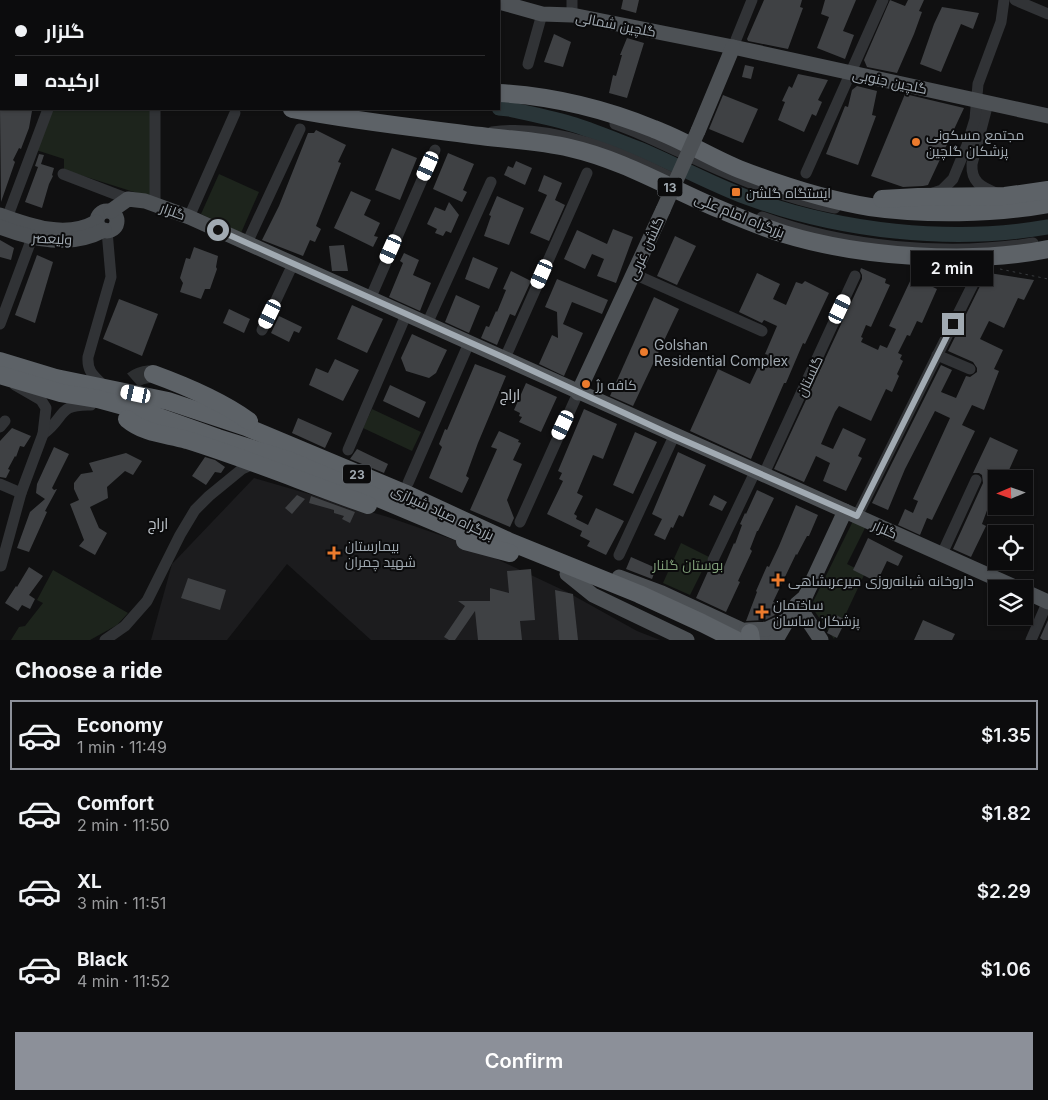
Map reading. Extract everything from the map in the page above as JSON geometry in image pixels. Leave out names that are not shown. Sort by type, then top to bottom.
[{"type":"highway","points":[[500,95],[527,95],[621,117],[654,129],[738,168],[782,185],[870,207],[946,212],[1001,210],[1048,204]]},
{"type":"highway","name":"بزرگراه امام علی","points":[[297,110],[343,119],[545,143],[597,155],[750,222],[784,234],[824,244],[873,252],[933,256],[989,256],[1048,249]]},
{"type":"highway","points":[[837,199],[873,200],[918,197],[1005,196],[1048,190]]},
{"type":"highway","name":"بزرگراه صیاد شیرازی","points":[[0,361],[56,378],[168,401],[246,427],[404,493],[508,542],[538,552],[639,594],[701,634]]},
{"type":"highway","points":[[153,374],[186,386],[210,398],[242,416],[274,439]]},
{"type":"highway","name":"بزرگراه صیاد شیرازی","points":[[0,375],[61,393],[98,399],[135,415],[288,460],[510,553],[567,574],[701,634],[749,636]]},
{"type":"highway","points":[[135,415],[137,427],[152,433],[186,440],[468,542],[510,553]]},
{"type":"main road","name":"گلچین شمالی","points":[[500,3],[542,14],[572,16],[733,47]]},
{"type":"main road","name":"گلچین جنوبی","points":[[733,47],[1048,116]]},
{"type":"main road","name":"گلشن غربی","points":[[578,393],[634,274],[733,47]]},
{"type":"main road","name":"گلزار","points":[[128,199],[155,204],[189,217],[505,358],[578,393],[999,580]]},
{"type":"main road","points":[[103,227],[102,211],[111,211],[128,199]]},
{"type":"main road","name":"ولیعصر","points":[[2,220],[64,230],[103,227]]},
{"type":"main road","name":"ولیعصر","points":[[2,220],[23,236],[48,240],[79,240],[92,236],[103,227]]},
{"type":"main road","points":[[776,640],[797,604],[805,597],[847,512]]},
{"type":"main road","points":[[538,552],[567,559],[662,593],[749,636],[789,619]]},
{"type":"main road","points":[[1033,595],[1048,601]]},
{"type":"main road","points":[[797,604],[822,640]]},
{"type":"street","points":[[572,0],[572,16]]},
{"type":"street","points":[[733,47],[752,0]]},
{"type":"street","points":[[806,173],[883,0]]},
{"type":"street","points":[[1004,0],[1001,22],[978,84],[982,101],[972,174],[977,182],[985,188],[1005,196]]},
{"type":"street","points":[[1015,0],[1048,11]]},
{"type":"street","points":[[528,64],[542,14]]},
{"type":"street","points":[[500,95],[558,107],[621,126],[739,179],[810,203],[862,213],[934,220],[989,219],[1048,212]]},
{"type":"street","points":[[918,197],[942,190],[953,179],[965,152],[982,101]]},
{"type":"street","points":[[2,220],[47,110]]},
{"type":"street","points":[[155,110],[155,204]]},
{"type":"street","points":[[189,217],[235,113]]},
{"type":"street","points":[[248,244],[300,129]]},
{"type":"street","points":[[473,135],[509,130],[553,135],[582,141],[625,155],[741,210],[798,229],[850,240],[911,247],[944,248],[1000,247],[1048,241]]},
{"type":"street","points":[[370,299],[435,150]]},
{"type":"street","points":[[505,358],[587,173]]},
{"type":"street","name":"گلزار","points":[[63,174],[128,199]]},
{"type":"street","points":[[427,324],[492,182]]},
{"type":"street","points":[[103,227],[112,277],[88,357],[87,367],[105,388]]},
{"type":"street","points":[[0,324],[32,238]]},
{"type":"street","points":[[262,330],[293,264]]},
{"type":"street","points":[[634,274],[762,331]]},
{"type":"street","name":"گلستان","points":[[713,560],[759,474],[855,276]]},
{"type":"street","points":[[847,512],[937,355],[976,278]]},
{"type":"street","points":[[348,450],[406,315]]},
{"type":"street","points":[[408,483],[470,343]]},
{"type":"street","points":[[937,355],[970,369]]},
{"type":"street","points":[[0,375],[41,400],[46,408],[43,434],[21,494],[1,566]]},
{"type":"street","points":[[520,522],[578,393]]},
{"type":"street","points":[[43,434],[51,428],[66,409],[78,404],[95,405],[135,415]]},
{"type":"street","points":[[619,555],[674,436]]},
{"type":"street","points":[[222,486],[231,468],[230,462],[224,453]]},
{"type":"street","points":[[105,640],[125,626],[148,601],[180,535],[195,510],[242,469],[251,465],[262,466]]},
{"type":"street","points":[[942,554],[976,480]]},
{"type":"street","points":[[0,484],[21,494]]},
{"type":"street","points":[[1031,640],[1048,601]]},
{"type":"path","points":[[976,278],[997,269],[1048,279]]},
{"type":"shaded area","name":"بیمارستان شهید چمران","points":[[254,478],[388,517],[463,543],[567,592],[637,631],[660,640],[371,640],[287,564],[227,640],[151,640],[172,564]]},
{"type":"green space","points":[[51,110],[151,110],[150,197],[64,170],[64,159],[36,150]]},
{"type":"green space","points":[[219,174],[259,192],[241,233],[201,214]]},
{"type":"green space","points":[[372,409],[421,432],[412,451],[363,428]]},
{"type":"green space","points":[[853,521],[866,526],[847,564],[865,573],[834,639],[811,606]]},
{"type":"green space","name":"بوستان گلنار","points":[[681,543],[709,557],[690,595],[663,583]]},
{"type":"green space","points":[[53,570],[128,613],[117,625],[90,640],[11,640],[19,627],[25,626],[43,603],[37,600]]},
{"type":"building","points":[[623,0],[639,0],[636,13],[621,9]]},
{"type":"building","points":[[764,0],[802,0],[800,7],[803,8],[788,49],[748,41],[747,39]]},
{"type":"building","points":[[825,0],[856,0],[843,31],[854,35],[845,59],[817,48],[829,17],[821,14]]},
{"type":"building","points":[[890,0],[905,6],[908,0],[924,0],[919,11],[922,12],[914,34],[897,73],[867,67],[864,60]]},
{"type":"building","points":[[942,7],[979,13],[973,29],[961,24],[941,72],[920,64]]},
{"type":"building","points":[[554,34],[571,42],[563,67],[544,62]]},
{"type":"building","points":[[627,38],[644,43],[627,98],[609,93],[613,75],[616,76],[622,55],[620,55]]},
{"type":"building","points":[[745,65],[754,67],[751,79],[742,77]]},
{"type":"building","points":[[798,74],[828,80],[818,100],[822,102],[816,116],[812,114],[804,132],[778,120],[785,102],[782,101],[789,86],[792,88]]},
{"type":"building","points":[[857,86],[877,91],[872,115],[876,116],[858,165],[826,154],[845,106],[848,107],[852,90]]},
{"type":"building","name":"مجتمع مسکونی پزشکان گلچین","points":[[905,94],[964,108],[928,185],[903,187],[871,176]]},
{"type":"building","points":[[723,95],[758,109],[743,143],[709,129]]},
{"type":"building","points":[[0,110],[29,110],[32,111],[29,128],[21,149],[19,148],[13,160],[15,162],[1,202]]},
{"type":"building","points":[[316,130],[346,145],[338,162],[341,163],[316,226],[321,229],[315,242],[310,240],[303,256],[262,240],[279,206],[308,133],[314,133]]},
{"type":"building","points":[[392,148],[417,158],[400,200],[375,190]]},
{"type":"building","points":[[448,153],[474,164],[463,190],[467,192],[462,202],[433,189]]},
{"type":"building","points":[[39,154],[44,155],[41,164],[54,168],[42,208],[25,202],[38,167],[35,166]]},
{"type":"building","points":[[516,161],[532,168],[525,185],[504,175],[508,166],[513,168]]},
{"type":"building","points":[[544,175],[562,183],[555,200],[565,205],[549,241],[530,233],[547,195],[538,191]]},
{"type":"building","points":[[351,191],[371,200],[364,215],[380,223],[374,236],[378,237],[373,247],[334,228]]},
{"type":"building","points":[[497,196],[524,208],[509,245],[484,236],[491,216],[489,215]]},
{"type":"building","points":[[449,202],[459,215],[451,233],[446,231],[443,236],[435,233],[437,229],[427,224],[435,207],[445,211]]},
{"type":"building","points":[[613,229],[633,237],[616,283],[597,276],[604,259],[592,254],[585,269],[564,259],[577,230],[607,244]]},
{"type":"building","points":[[675,236],[696,246],[677,285],[657,276]]},
{"type":"building","points":[[0,240],[14,248],[11,260],[0,257]]},
{"type":"building","points":[[344,245],[348,271],[332,271],[329,246]]},
{"type":"building","points":[[194,247],[218,256],[217,269],[210,289],[205,289],[201,299],[180,292],[183,283],[180,278],[186,258],[190,259]]},
{"type":"building","points":[[404,253],[419,260],[413,275],[431,283],[420,311],[389,297],[403,263],[400,261]]},
{"type":"building","points":[[37,255],[53,262],[35,323],[15,315]]},
{"type":"building","points":[[473,257],[498,268],[489,289],[465,279]]},
{"type":"building","points":[[861,268],[886,279],[885,283],[890,285],[871,327],[866,325],[861,337],[863,338],[861,342],[878,350],[880,345],[887,348],[896,329],[889,326],[912,277],[937,289],[922,323],[917,321],[910,336],[907,335],[898,353],[902,355],[900,359],[903,361],[897,374],[899,376],[892,392],[886,389],[871,421],[839,406],[835,412],[821,444],[833,449],[843,428],[866,439],[858,456],[862,458],[846,491],[823,481],[830,463],[816,456],[804,482],[774,469],[862,279]]},
{"type":"building","points":[[511,271],[531,281],[515,316],[510,314],[497,345],[481,338],[486,326],[489,327],[497,312],[506,290],[503,289]]},
{"type":"building","points":[[757,273],[780,284],[773,299],[786,305],[796,282],[802,284],[805,281],[829,293],[805,344],[803,343],[786,383],[784,383],[751,459],[690,431],[718,369],[750,384],[758,367],[762,369],[768,355],[765,354],[777,326],[764,320],[762,323],[739,312]]},
{"type":"building","points":[[989,273],[1034,280],[1024,300],[1018,298],[1004,328],[989,321],[980,339],[1003,350],[994,369],[999,371],[984,410],[972,405],[962,425],[975,431],[932,520],[927,518],[920,535],[898,525],[905,509],[913,513],[918,501],[913,499],[950,418],[935,411],[905,469],[888,510],[872,503],[941,365],[952,370],[941,392],[956,398],[966,376],[970,377],[977,372],[973,362],[948,351],[983,280]]},
{"type":"building","points":[[557,279],[608,300],[602,314],[572,302],[563,324],[583,333],[564,376],[539,364],[552,335],[558,338],[557,312],[545,307]]},
{"type":"building","points":[[456,295],[480,306],[469,333],[445,322]]},
{"type":"building","name":"Golshan Residential Complex","points":[[654,297],[679,309],[633,406],[610,396]]},
{"type":"building","points":[[119,299],[158,314],[142,356],[103,339]]},
{"type":"building","points":[[352,305],[383,319],[367,353],[337,339]]},
{"type":"building","points":[[229,309],[250,319],[244,333],[223,323]]},
{"type":"building","points":[[279,316],[302,327],[299,333],[294,331],[289,342],[271,333]]},
{"type":"building","points":[[412,334],[447,350],[436,373],[429,378],[406,371],[401,358]]},
{"type":"building","points":[[335,359],[359,370],[343,401],[309,385],[316,368],[328,373]]},
{"type":"building","points":[[475,364],[506,376],[478,443],[466,476],[469,478],[462,493],[429,478],[442,447],[439,444],[445,429],[447,430]]},
{"type":"building","points":[[526,383],[557,397],[541,432],[519,422],[522,417],[519,416],[520,413],[514,410]]},
{"type":"building","points":[[390,385],[426,402],[419,418],[383,401]]},
{"type":"building","points":[[584,409],[617,424],[603,459],[593,455],[577,493],[583,496],[574,514],[577,516],[576,519],[588,525],[596,508],[624,521],[606,555],[587,546],[590,541],[580,536],[582,531],[547,514],[563,481],[559,479],[562,473],[558,471]]},
{"type":"building","points":[[298,418],[332,433],[325,448],[292,433]]},
{"type":"building","points":[[12,428],[31,436],[24,447],[20,446],[16,457],[8,469],[10,470],[6,478],[0,477],[0,441]]},
{"type":"building","points":[[499,431],[519,440],[518,442],[521,443],[513,460],[522,464],[507,500],[514,518],[510,527],[470,510],[497,449],[491,447]]},
{"type":"building","points":[[635,432],[657,442],[633,494],[613,485]]},
{"type":"building","points":[[990,437],[1018,450],[1009,470],[988,470],[988,508],[982,524],[986,526],[971,557],[953,549],[983,483],[982,475],[973,473]]},
{"type":"building","points":[[54,447],[69,454],[52,488],[54,490],[57,489],[45,511],[47,512],[29,552],[17,548],[30,512],[45,499],[36,493],[37,484]]},
{"type":"building","points":[[357,449],[388,464],[384,473],[350,459]]},
{"type":"building","points":[[678,452],[706,465],[683,517],[679,515],[665,540],[654,535],[662,519],[652,514]]},
{"type":"building","points":[[126,453],[142,461],[133,475],[125,471],[107,487],[108,498],[90,507],[99,528],[107,533],[95,555],[79,546],[84,540],[70,504],[79,500],[74,489],[74,483],[81,474],[93,472],[89,463]]},
{"type":"building","points":[[205,457],[215,460],[225,467],[221,473],[215,472],[206,485],[192,476]]},
{"type":"building","points":[[757,490],[774,498],[757,531],[750,549],[752,551],[726,612],[696,598],[709,569],[721,574],[735,544],[742,525],[740,524]]},
{"type":"building","points":[[297,495],[305,499],[292,514],[285,508]]},
{"type":"building","points":[[714,495],[727,502],[722,511],[709,505]]},
{"type":"building","points":[[311,496],[355,512],[350,523],[342,519],[344,516],[334,513],[334,510],[309,503]]},
{"type":"building","points":[[796,505],[818,515],[809,536],[807,536],[796,554],[773,602],[775,603],[772,609],[777,614],[765,620],[746,621],[756,591],[767,566],[769,567],[779,546]]},
{"type":"building","points":[[868,538],[903,556],[898,566],[887,561],[877,582],[853,570]]},
{"type":"building","points":[[631,557],[656,568],[652,579],[626,569]]},
{"type":"building","points":[[29,567],[43,576],[29,595],[35,599],[30,609],[22,605],[18,611],[5,603]]},
{"type":"building","points":[[531,569],[535,620],[520,621],[522,640],[478,640],[475,611],[455,640],[449,640],[444,637],[465,606],[458,601],[490,601],[490,588],[509,593],[507,571]]},
{"type":"building","points":[[188,578],[226,590],[220,610],[181,598]]},
{"type":"building","points":[[555,590],[573,594],[578,640],[559,640]]},
{"type":"building","points":[[836,615],[846,620],[837,638],[827,633]]},
{"type":"building","points":[[923,620],[955,634],[952,640],[914,640]]},
{"type":"building","points":[[1048,620],[1048,640],[1043,640],[1040,638]]},
{"type":"waterway","points":[[500,108],[550,118],[583,128],[639,149],[746,197],[782,209],[819,218],[857,226],[934,234],[1011,232],[1048,227]]},
{"type":"tunnel","points":[[124,405],[124,398],[131,382],[140,376],[153,374]]},
{"type":"place","name":"مجتمع مسکونی پزشکان گلچین","points":[[916,142]]},
{"type":"place","name":"ایستگاه گلشن","points":[[736,192]]},
{"type":"place","name":"Golshan Residential Complex","points":[[644,352]]},
{"type":"place","name":"کافه رژ","points":[[586,384]]},
{"type":"place","name":"بیمارستان شهید چمران","points":[[334,553]]},
{"type":"place","name":"داروخانه شبانه‌روزی میرعربشاهی","points":[[778,580]]},
{"type":"place","name":"ساختمان پزشکان ساسان","points":[[762,612]]},
{"type":"district","name":"اراج","points":[[510,394]]},
{"type":"district","name":"اراج","points":[[158,523]]},
{"type":"route","points":[[218,230],[763,476],[857,516],[953,324]]}]
